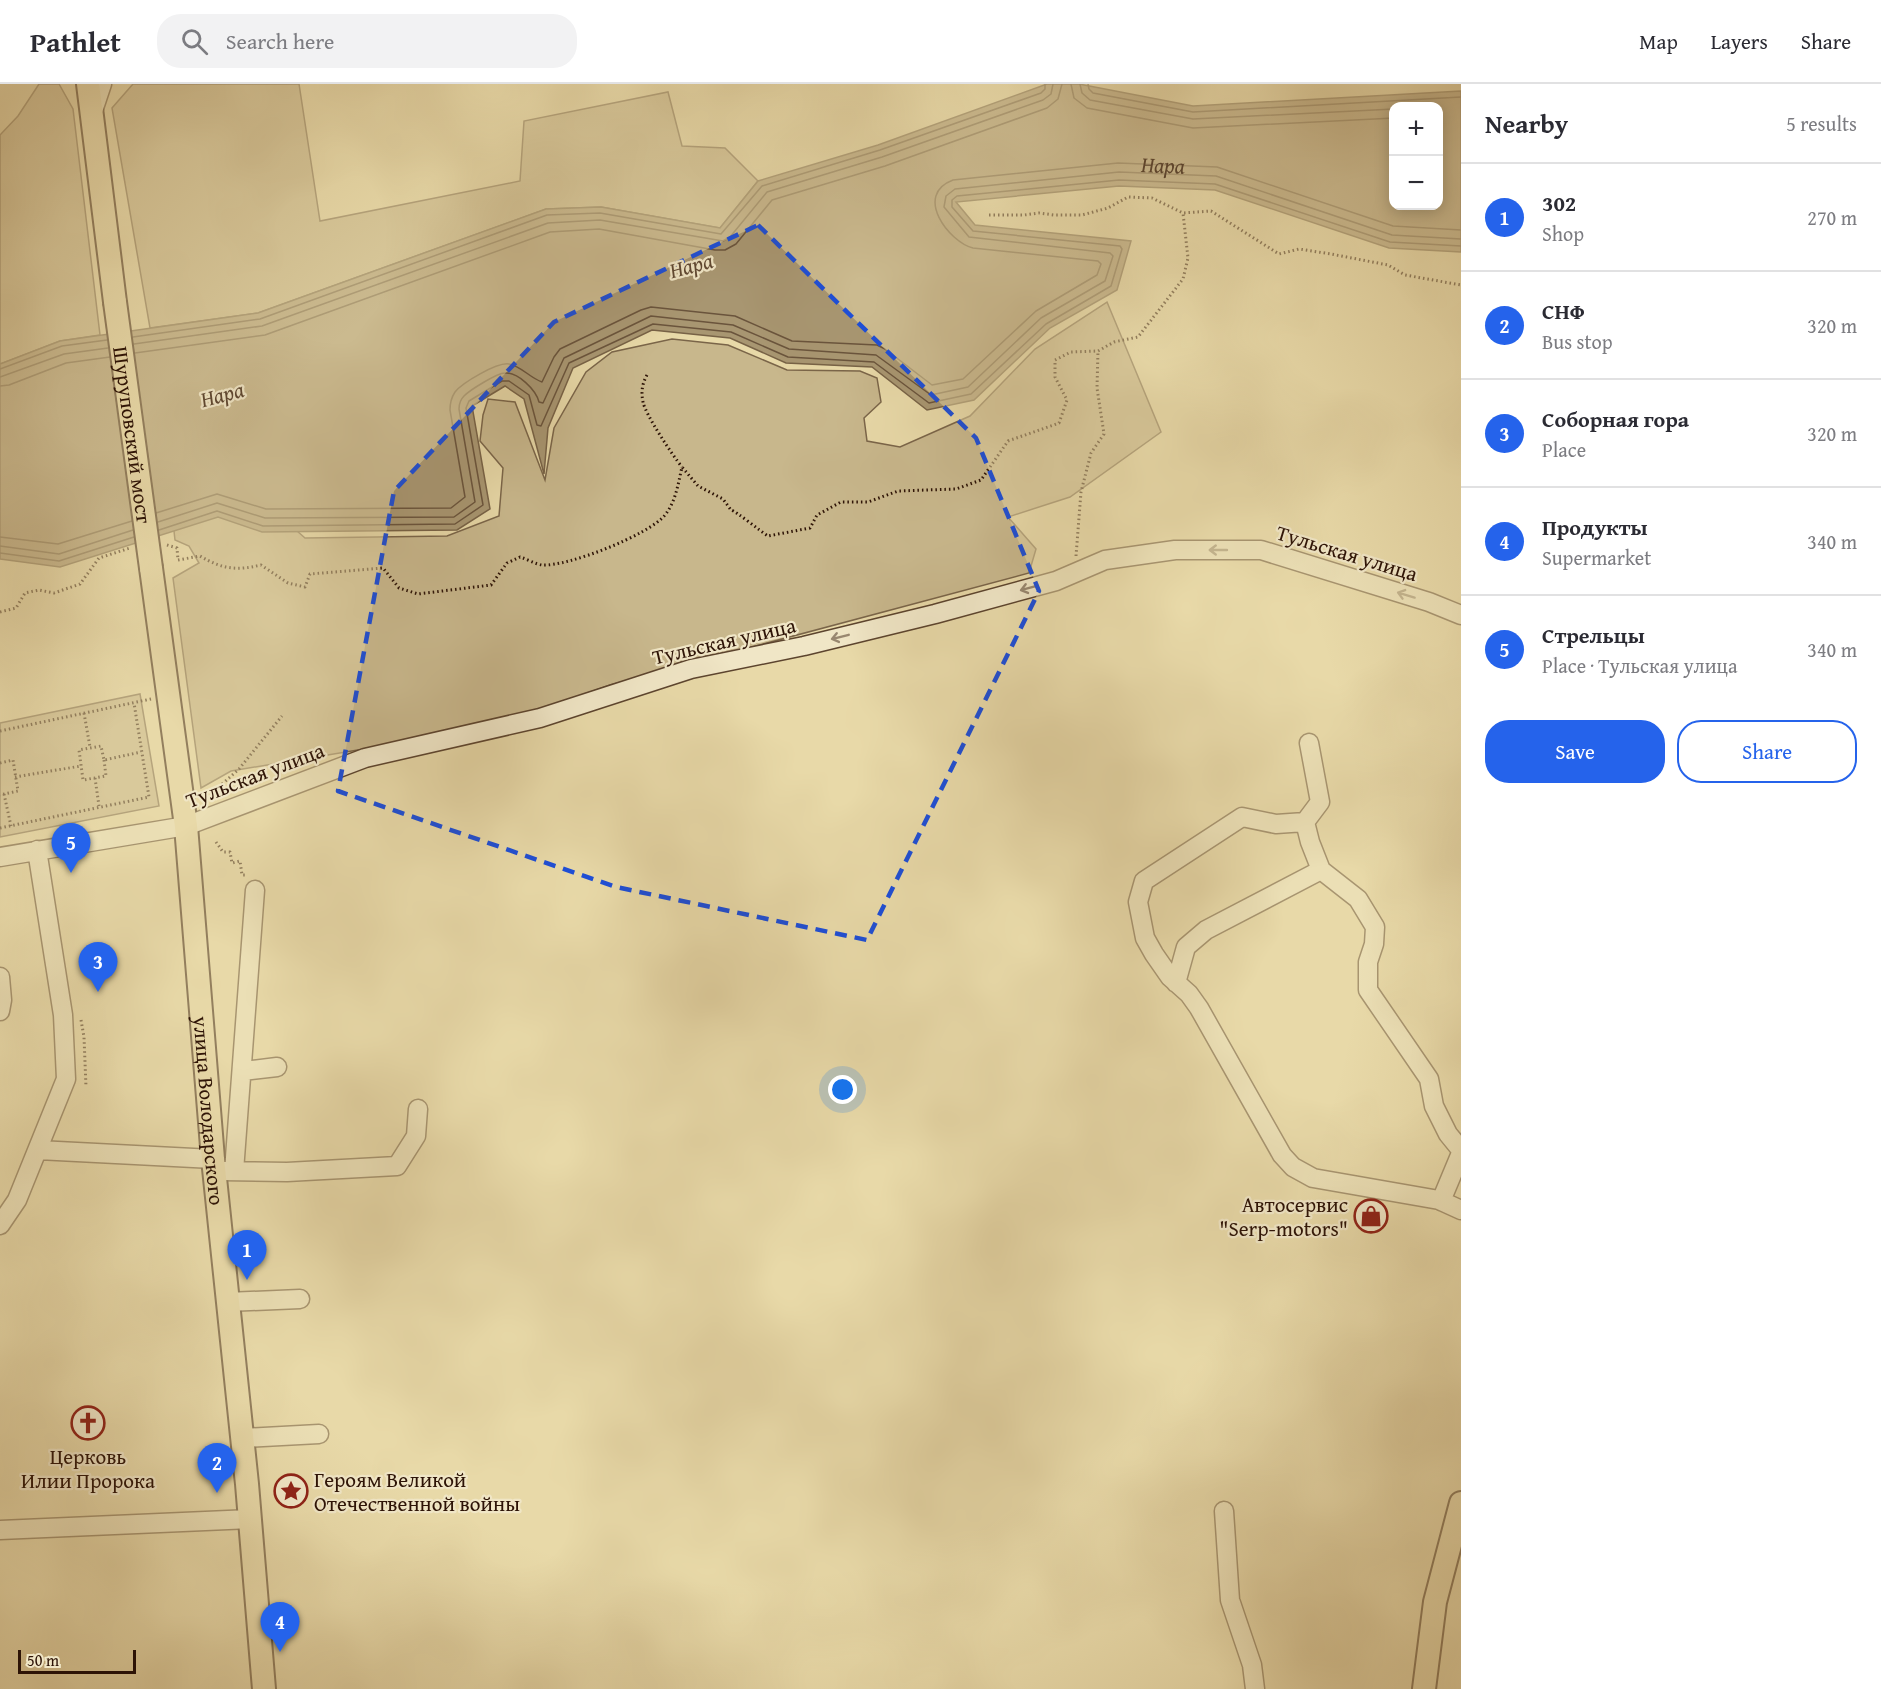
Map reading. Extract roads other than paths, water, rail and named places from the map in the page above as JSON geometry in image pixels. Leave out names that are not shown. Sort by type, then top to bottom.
[{"type":"main road","points":[[79,84],[92,113]]},
{"type":"main road","name":"Шуруповский мост","points":[[88,84],[151,568]]},
{"type":"main road","name":"улица Володарского","points":[[151,568],[186,826],[220,1167],[227,1302],[243,1438],[264,1689]]},
{"type":"main road","points":[[1424,1689],[1435,1602],[1461,1503]]},
{"type":"street","points":[[92,113],[102,84]]},
{"type":"street","name":"Тульская улица","points":[[0,857],[186,826],[365,758],[540,718],[691,669],[804,646],[935,614],[1056,581],[1105,560],[1174,550],[1261,550],[1429,602],[1461,615]]},
{"type":"street","points":[[1309,743],[1320,802],[1305,822],[1276,824],[1242,817],[1144,882],[1138,902],[1145,938],[1170,977],[1189,994],[1199,1008],[1282,1155],[1293,1167],[1313,1178],[1442,1201],[1461,1210]]},
{"type":"street","points":[[1305,822],[1310,843],[1321,870],[1358,899],[1375,927],[1374,944],[1368,962],[1368,990],[1429,1079],[1434,1106],[1448,1134],[1461,1151],[1442,1201]]},
{"type":"street","points":[[0,1225],[17,1200],[66,1079],[63,1015],[38,850]]},
{"type":"street","points":[[1176,982],[1186,946],[1206,930],[1321,870]]},
{"type":"street","points":[[220,1167],[243,1071],[255,890]]},
{"type":"street","points":[[0,977],[2,1000],[0,1011]]},
{"type":"street","points":[[243,1071],[277,1068]]},
{"type":"street","points":[[38,1150],[287,1172],[397,1166],[416,1136],[418,1109]]},
{"type":"street","points":[[227,1302],[300,1299]]},
{"type":"street","points":[[243,1438],[319,1434]]},
{"type":"street","points":[[1224,1511],[1230,1600],[1252,1665],[1255,1689]]},
{"type":"street","points":[[0,1530],[250,1519]]},
{"type":"water","name":"Нара","points":[[1047,84],[1079,84],[1193,106],[1461,91],[1461,252],[1389,248],[1215,190],[1119,186],[956,202],[975,225],[1131,241],[1117,290],[1050,328],[974,400],[927,410],[872,367],[786,363],[730,338],[652,330],[573,368],[548,428],[544,474],[524,399],[505,386],[472,406],[490,509],[457,530],[262,532],[218,517],[60,567],[0,559],[0,364],[60,341],[258,313],[546,209],[601,207],[720,228],[758,181],[878,145]]},
{"type":"place","name":"Стрельцы","points":[[71,873]]},
{"type":"place","name":"Соборная гора","points":[[98,992]]},
{"type":"place","name":"Автосервис \"Serp-motors\"","points":[[1371,1216]]},
{"type":"place","name":"302","points":[[247,1280]]},
{"type":"place","name":"Церковь Илии Пророка","points":[[88,1423]]},
{"type":"place","name":"Героям Великой Отечественной войны","points":[[291,1491]]},
{"type":"place","name":"СНФ","points":[[217,1493]]},
{"type":"place","name":"Продукты","points":[[280,1652]]}]
